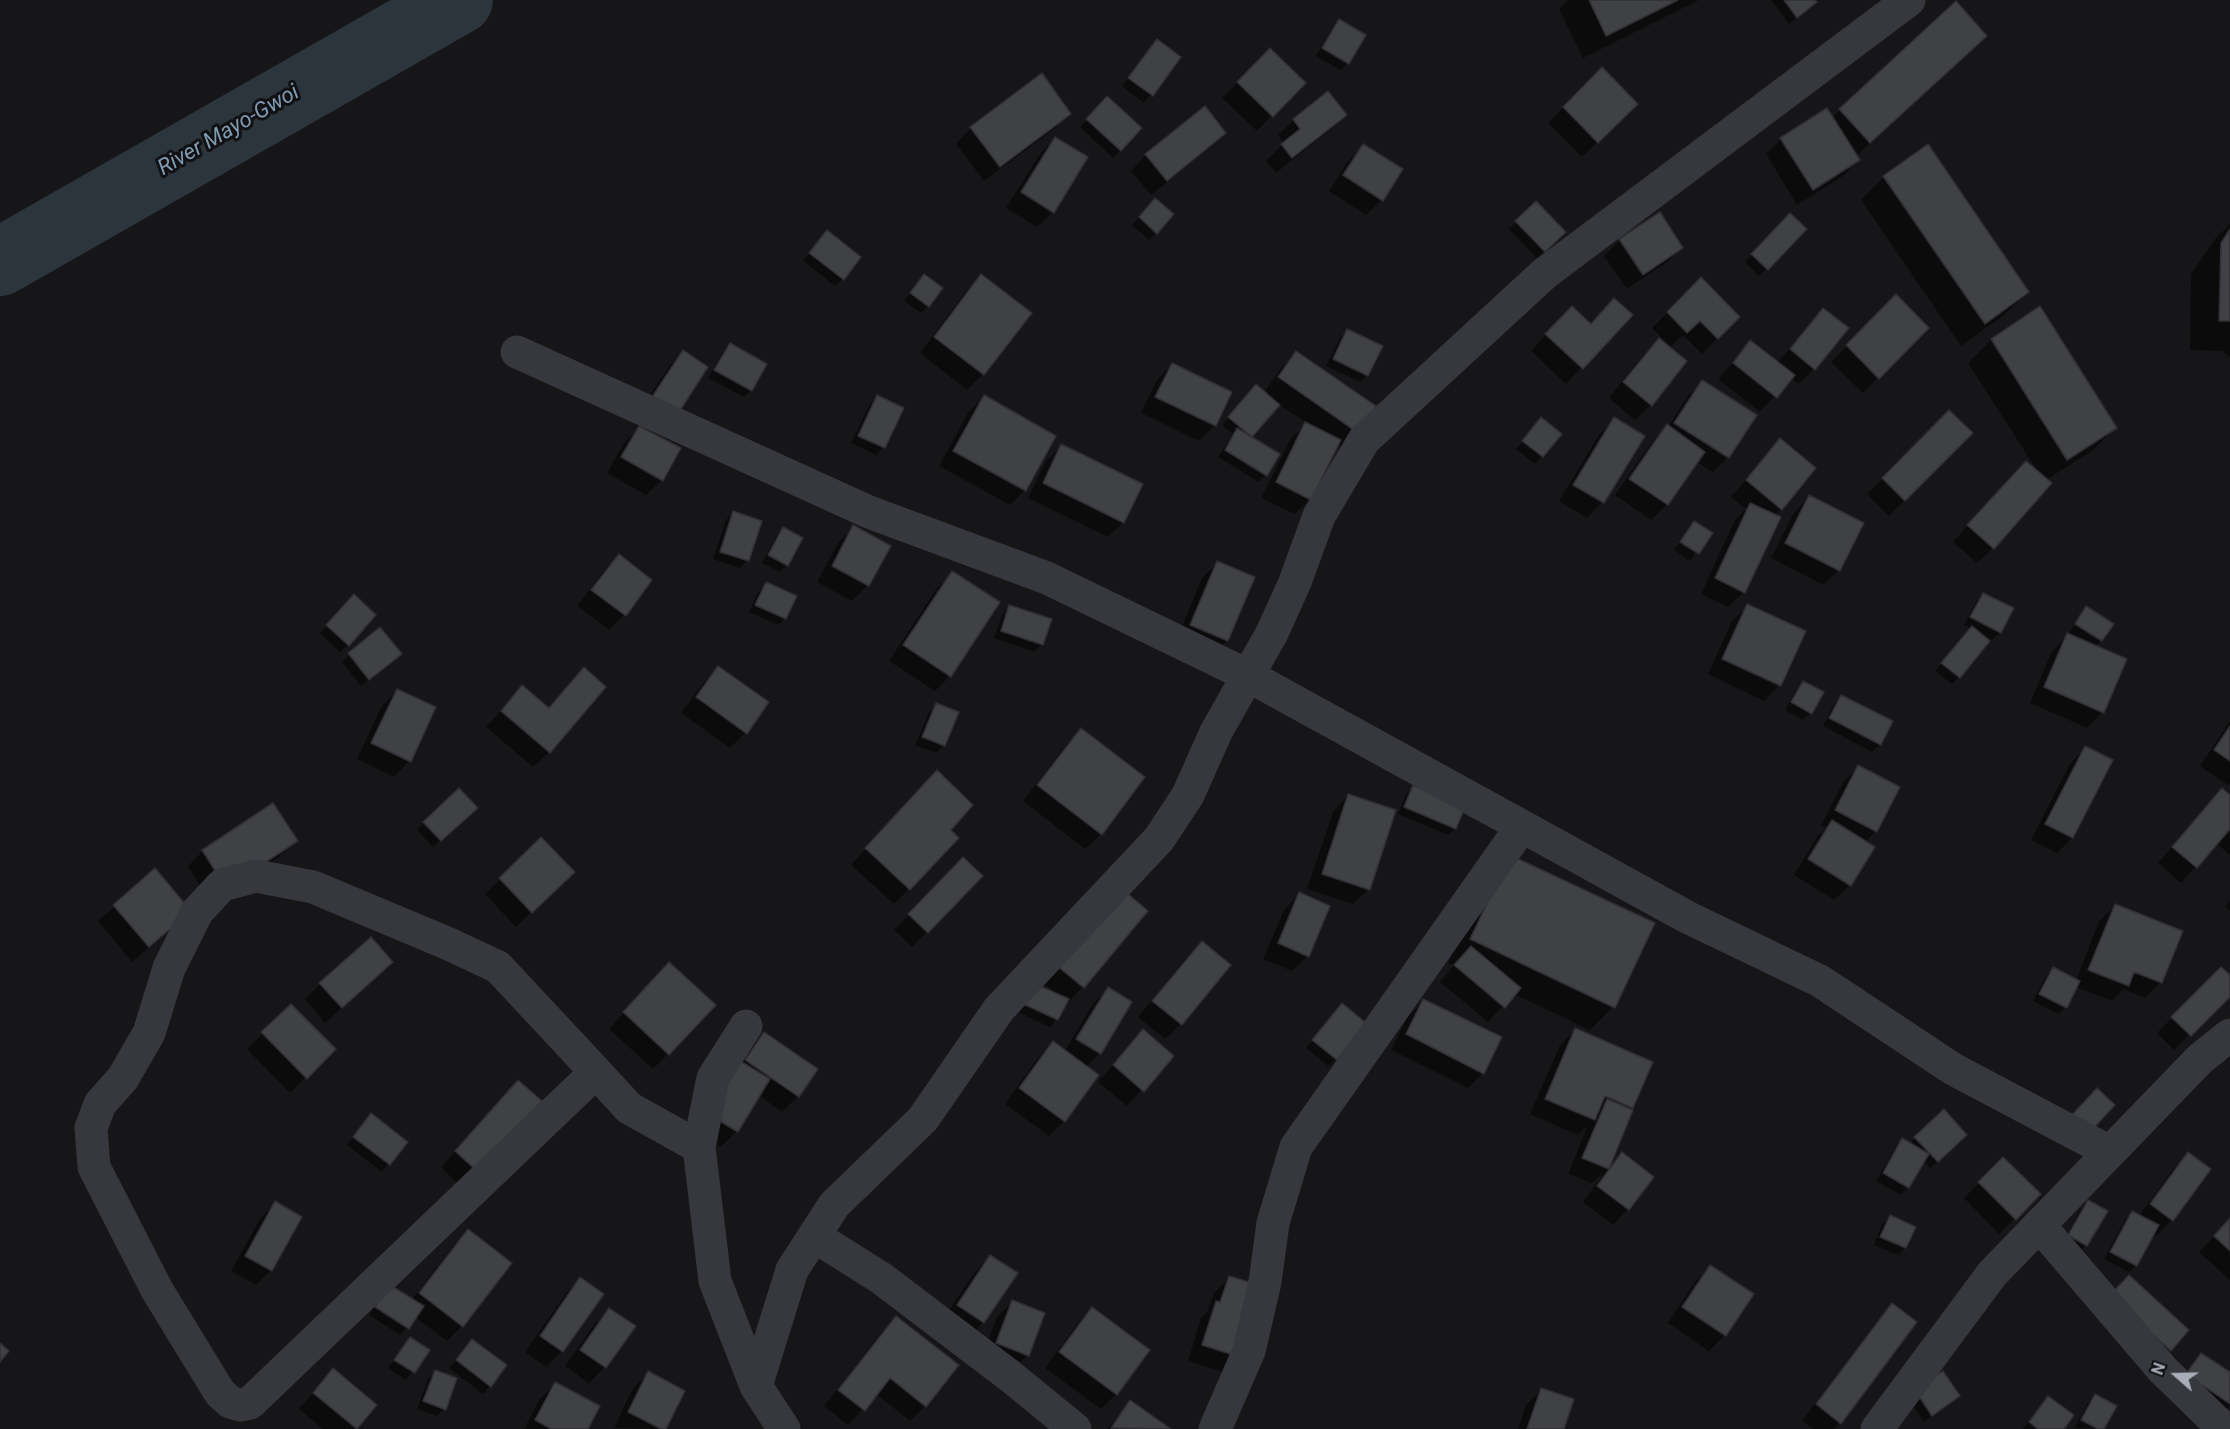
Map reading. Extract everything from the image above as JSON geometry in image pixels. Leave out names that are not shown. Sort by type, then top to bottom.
[{"type":"street","points":[[756,1386],[792,1270],[834,1205],[923,1119],[999,1009],[1158,839],[1188,795],[1216,732],[1272,633],[1295,582],[1319,516],[1364,440],[1544,274],[1909,0]]},
{"type":"street","points":[[517,352],[869,512],[1047,578],[1247,675],[1687,917],[1820,981],[1953,1069],[2110,1152]]},
{"type":"street","points":[[1215,1429],[1249,1351],[1265,1282],[1273,1223],[1296,1147],[1522,826]]},
{"type":"street","points":[[596,1072],[250,1402],[240,1405],[230,1402],[220,1393],[163,1299],[94,1167],[91,1128],[100,1104],[123,1078],[149,1033],[169,968],[197,912],[222,885],[256,876],[313,887],[450,944],[498,967],[596,1072],[629,1108],[699,1147]]},
{"type":"street","points":[[746,1026],[713,1078],[699,1147],[715,1281],[756,1386],[784,1429]]},
{"type":"street","points":[[1877,1429],[1992,1274],[2200,1059],[2230,1035]]},
{"type":"street","points":[[2039,1225],[2163,1370],[2224,1429]]},
{"type":"street","points":[[814,1236],[881,1278],[1010,1376],[1075,1429]]},
{"type":"building","points":[[1589,0],[1678,0],[1606,36]]},
{"type":"building","points":[[1784,0],[1815,0],[1817,2],[1797,18]]},
{"type":"building","points":[[1956,1],[1987,36],[1870,143],[1839,109]]},
{"type":"building","points":[[1339,19],[1366,35],[1349,64],[1322,48]]},
{"type":"building","points":[[1157,39],[1181,57],[1153,96],[1128,78]]},
{"type":"building","points":[[1270,48],[1306,83],[1273,117],[1237,82]]},
{"type":"building","points":[[1602,67],[1638,104],[1598,143],[1563,107]]},
{"type":"building","points":[[1042,73],[1071,114],[1000,167],[970,127]]},
{"type":"building","points":[[1328,91],[1347,115],[1292,158],[1281,144],[1300,129],[1293,119]]},
{"type":"building","points":[[1107,96],[1142,128],[1121,151],[1086,119]]},
{"type":"building","points":[[1205,106],[1226,133],[1167,181],[1145,154]]},
{"type":"building","points":[[1827,108],[1860,160],[1813,190],[1780,138]]},
{"type":"building","points":[[1055,137],[1088,157],[1054,213],[1021,192]]},
{"type":"building","points":[[1363,144],[1403,169],[1383,201],[1343,175]]},
{"type":"building","points":[[1928,144],[2029,292],[1985,324],[1883,176]]},
{"type":"building","points":[[1155,198],[1174,214],[1157,234],[1139,217]]},
{"type":"building","points":[[1536,201],[1566,232],[1545,252],[1515,221]]},
{"type":"building","points":[[1660,212],[1683,248],[1643,275],[1619,239]]},
{"type":"building","points":[[1790,213],[1807,229],[1768,270],[1751,254]]},
{"type":"building","points":[[2230,229],[2230,321],[2219,321],[2221,243]]},
{"type":"building","points":[[827,230],[861,257],[844,280],[809,253]]},
{"type":"building","points":[[924,274],[943,288],[929,307],[910,293]]},
{"type":"building","points":[[981,274],[1032,313],[984,375],[934,337]]},
{"type":"building","points":[[1701,277],[1740,317],[1718,339],[1700,321],[1687,333],[1667,312]]},
{"type":"building","points":[[1896,294],[1929,328],[1879,379],[1846,345]]},
{"type":"building","points":[[1614,298],[1633,315],[1583,369],[1545,334],[1572,306],[1591,324]]},
{"type":"building","points":[[2040,306],[2117,428],[2067,460],[1991,339]]},
{"type":"building","points":[[1823,308],[1849,328],[1815,370],[1790,349]]},
{"type":"building","points":[[1347,329],[1383,346],[1368,376],[1333,359]]},
{"type":"building","points":[[1659,338],[1687,361],[1652,406],[1623,382]]},
{"type":"building","points":[[1750,340],[1795,375],[1777,398],[1733,363]]},
{"type":"building","points":[[730,343],[767,364],[752,391],[714,370]]},
{"type":"building","points":[[683,350],[708,367],[672,423],[646,406]]},
{"type":"building","points":[[1296,351],[1376,406],[1358,433],[1278,377]]},
{"type":"building","points":[[1172,363],[1232,392],[1216,426],[1155,397]]},
{"type":"building","points":[[1702,380],[1757,415],[1729,458],[1674,423]]},
{"type":"building","points":[[1256,384],[1280,405],[1252,437],[1228,417]]},
{"type":"building","points":[[877,395],[904,408],[885,448],[858,436]]},
{"type":"building","points":[[984,395],[1056,436],[1026,491],[953,451]]},
{"type":"building","points":[[1949,410],[1973,433],[1905,501],[1882,478]]},
{"type":"building","points":[[1541,417],[1562,434],[1543,457],[1522,441]]},
{"type":"building","points":[[1614,417],[1645,436],[1604,503],[1573,485]]},
{"type":"building","points":[[1305,422],[1341,440],[1311,500],[1276,482]]},
{"type":"building","points":[[1667,424],[1705,452],[1668,505],[1629,479]]},
{"type":"building","points":[[639,426],[681,448],[663,481],[621,457]]},
{"type":"building","points":[[1237,428],[1280,454],[1267,476],[1225,450]]},
{"type":"building","points":[[1780,438],[1816,468],[1782,510],[1746,480]]},
{"type":"building","points":[[1061,444],[1143,484],[1124,523],[1043,483]]},
{"type":"building","points":[[2026,461],[2052,483],[1994,549],[1967,525]]},
{"type":"building","points":[[1809,495],[1864,523],[1840,571],[1785,543]]},
{"type":"building","points":[[1750,503],[1781,517],[1745,593],[1715,578]]},
{"type":"building","points":[[733,511],[762,521],[749,561],[720,552]]},
{"type":"building","points":[[1694,521],[1713,533],[1699,554],[1680,542]]},
{"type":"building","points":[[853,525],[891,546],[869,586],[832,566]]},
{"type":"building","points":[[783,527],[803,538],[788,566],[768,555]]},
{"type":"building","points":[[619,554],[652,580],[626,616],[591,590]]},
{"type":"building","points":[[1217,561],[1255,577],[1228,641],[1190,625]]},
{"type":"building","points":[[952,571],[1000,602],[951,677],[903,645]]},
{"type":"building","points":[[766,582],[797,596],[786,619],[755,605]]},
{"type":"building","points":[[1983,593],[2014,608],[2001,633],[1970,617]]},
{"type":"building","points":[[354,594],[376,615],[349,646],[326,625]]},
{"type":"building","points":[[1747,604],[1806,631],[1781,686],[1722,659]]},
{"type":"building","points":[[1009,605],[1052,619],[1043,645],[1001,631]]},
{"type":"building","points":[[2086,606],[2114,624],[2102,641],[2075,624]]},
{"type":"building","points":[[1972,626],[1990,641],[1960,678],[1941,663]]},
{"type":"building","points":[[380,627],[402,654],[369,680],[348,653]]},
{"type":"building","points":[[2067,633],[2127,659],[2104,713],[2044,687]]},
{"type":"building","points":[[718,666],[769,702],[747,734],[696,697]]},
{"type":"building","points":[[584,667],[606,687],[550,753],[501,711],[522,685],[549,708]]},
{"type":"building","points":[[1803,681],[1824,692],[1812,714],[1791,702]]},
{"type":"building","points":[[397,689],[436,707],[411,762],[371,743]]},
{"type":"building","points":[[1841,695],[1893,721],[1881,745],[1829,718]]},
{"type":"building","points":[[936,703],[959,712],[945,746],[922,737]]},
{"type":"building","points":[[2230,726],[2230,761],[2214,750]]},
{"type":"building","points":[[1081,728],[1145,777],[1102,835],[1037,785]]},
{"type":"building","points":[[2085,746],[2113,760],[2073,838],[2045,824]]},
{"type":"building","points":[[1858,765],[1900,787],[1877,832],[1835,810]]},
{"type":"building","points":[[937,770],[973,805],[951,830],[959,838],[910,890],[865,848]]},
{"type":"building","points":[[1413,785],[1465,807],[1456,829],[1404,807]]},
{"type":"building","points":[[459,788],[478,808],[441,841],[423,822]]},
{"type":"building","points":[[2222,788],[2230,795],[2230,829],[2197,868],[2172,847]]},
{"type":"building","points":[[1348,794],[1396,810],[1370,890],[1322,874]]},
{"type":"building","points":[[273,803],[298,841],[226,888],[202,850]]},
{"type":"building","points":[[1832,820],[1875,847],[1851,886],[1808,859]]},
{"type":"building","points":[[541,837],[575,872],[532,913],[499,878]]},
{"type":"building","points":[[1510,855],[1655,923],[1615,1008],[1470,939]]},
{"type":"building","points":[[963,857],[983,876],[928,933],[908,914]]},
{"type":"building","points":[[155,868],[191,911],[149,947],[113,905]]},
{"type":"building","points":[[1120,887],[1148,911],[1084,988],[1056,965]]},
{"type":"building","points":[[1299,892],[1330,906],[1309,957],[1278,943]]},
{"type":"building","points":[[2115,904],[2183,931],[2162,983],[2134,972],[2129,986],[2088,970]]},
{"type":"building","points":[[371,937],[393,962],[342,1008],[319,983]]},
{"type":"building","points":[[1202,941],[1231,965],[1182,1025],[1152,1001]]},
{"type":"building","points":[[1471,946],[1521,988],[1505,1008],[1454,965]]},
{"type":"building","points":[[669,962],[716,1005],[669,1055],[623,1012]]},
{"type":"building","points":[[2053,967],[2080,981],[2067,1008],[2039,994]]},
{"type":"building","points":[[2221,967],[2230,975],[2230,997],[2191,1036],[2171,1017]]},
{"type":"building","points":[[1029,981],[1069,999],[1058,1020],[1019,1002]]},
{"type":"building","points":[[1108,987],[1132,1002],[1101,1054],[1076,1039]]},
{"type":"building","points":[[1423,999],[1502,1037],[1484,1074],[1406,1034]]},
{"type":"building","points":[[1342,1003],[1366,1023],[1337,1060],[1312,1040]]},
{"type":"building","points":[[291,1004],[336,1049],[307,1079],[261,1032]]},
{"type":"building","points":[[1575,1028],[1653,1062],[1633,1108],[1605,1096],[1595,1120],[1545,1099]]},
{"type":"building","points":[[1143,1029],[1174,1056],[1144,1092],[1113,1065]]},
{"type":"building","points":[[764,1032],[818,1069],[799,1097],[745,1060]]},
{"type":"building","points":[[1053,1041],[1099,1075],[1065,1122],[1019,1088]]},
{"type":"building","points":[[732,1056],[770,1079],[738,1132],[700,1109]]},
{"type":"building","points":[[518,1080],[542,1101],[479,1173],[455,1151]]},
{"type":"building","points":[[2097,1088],[2115,1105],[2089,1133],[2071,1116]]},
{"type":"building","points":[[1607,1099],[1633,1110],[1609,1169],[1582,1158]]},
{"type":"building","points":[[1944,1109],[1967,1135],[1938,1162],[1914,1137]]},
{"type":"building","points":[[371,1113],[408,1142],[390,1165],[353,1137]]},
{"type":"building","points":[[1902,1138],[1929,1154],[1909,1188],[1883,1173]]},
{"type":"building","points":[[1622,1152],[1654,1177],[1629,1210],[1597,1186]]},
{"type":"building","points":[[2188,1152],[2211,1169],[2173,1221],[2150,1204]]},
{"type":"building","points":[[2003,1157],[2041,1194],[2016,1220],[1978,1182]]},
{"type":"building","points":[[2088,1200],[2108,1211],[2087,1246],[2068,1235]]},
{"type":"building","points":[[275,1201],[302,1217],[272,1271],[245,1256]]},
{"type":"building","points":[[2132,1211],[2159,1225],[2137,1266],[2110,1252]]},
{"type":"building","points":[[1890,1215],[1916,1227],[1906,1248],[1880,1237]]},
{"type":"building","points":[[2230,1218],[2230,1251],[2214,1236]]},
{"type":"building","points":[[468,1229],[512,1263],[463,1327],[419,1293]]},
{"type":"building","points":[[990,1255],[1018,1273],[984,1323],[957,1305]]},
{"type":"building","points":[[1710,1265],[1754,1294],[1726,1336],[1682,1307]]},
{"type":"building","points":[[2129,1275],[2189,1330],[2171,1351],[2110,1295]]},
{"type":"building","points":[[1229,1276],[1265,1287],[1243,1358],[1202,1345],[1216,1301],[1220,1302]]},
{"type":"building","points":[[580,1277],[604,1294],[563,1352],[540,1336]]},
{"type":"building","points":[[390,1285],[424,1306],[409,1329],[375,1307]]},
{"type":"building","points":[[1012,1300],[1045,1313],[1029,1356],[996,1343]]},
{"type":"building","points":[[1892,1303],[1917,1322],[1841,1424],[1816,1404]]},
{"type":"building","points":[[1092,1307],[1150,1350],[1117,1395],[1059,1352]]},
{"type":"building","points":[[609,1308],[636,1326],[606,1368],[580,1350]]},
{"type":"building","points":[[896,1316],[959,1365],[926,1407],[890,1378],[865,1411],[838,1390]]},
{"type":"building","points":[[410,1337],[430,1350],[415,1373],[394,1360]]},
{"type":"building","points":[[472,1339],[507,1365],[491,1387],[456,1360]]},
{"type":"building","points":[[0,1343],[9,1351],[0,1362]]},
{"type":"building","points":[[2201,1353],[2230,1372],[2230,1404],[2186,1374]]},
{"type":"building","points":[[333,1368],[377,1405],[357,1429],[313,1393]]},
{"type":"building","points":[[435,1370],[457,1378],[446,1410],[423,1401]]},
{"type":"building","points":[[648,1371],[685,1391],[666,1429],[661,1429],[628,1412]]},
{"type":"building","points":[[1943,1371],[1960,1396],[1932,1416],[1915,1390]]},
{"type":"building","points":[[555,1382],[600,1406],[588,1429],[551,1429],[535,1420]]},
{"type":"building","points":[[1541,1388],[1574,1399],[1564,1429],[1527,1429]]},
{"type":"building","points":[[2095,1394],[2117,1406],[2104,1429],[2098,1429],[2081,1420]]},
{"type":"building","points":[[2048,1396],[2074,1415],[2064,1429],[2038,1429],[2029,1422]]},
{"type":"building","points":[[1130,1400],[1171,1429],[1111,1428]]},
{"type":"waterway","name":"River Mayo-Gwoi","points":[[0,262],[459,0]]}]
